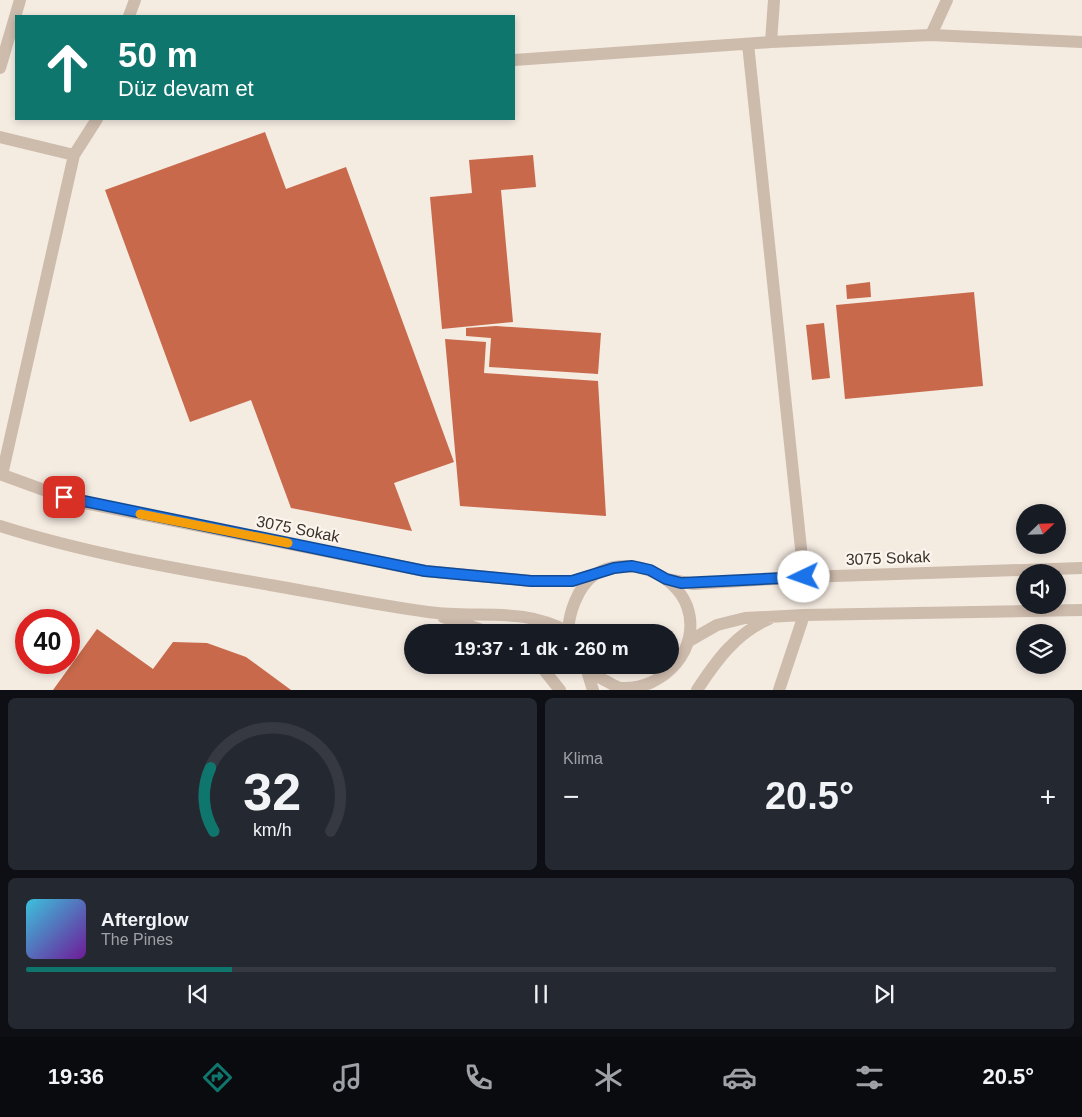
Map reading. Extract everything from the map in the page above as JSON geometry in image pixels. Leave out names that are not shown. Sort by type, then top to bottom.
[{"type":"street","points":[[16,15],[20,0]]},
{"type":"street","points":[[129,15],[135,0]]},
{"type":"street","points":[[771,42],[774,0]]},
{"type":"street","points":[[931,35],[947,0]]},
{"type":"street","points":[[0,68],[15,17]]},
{"type":"street","points":[[515,60],[771,42],[931,35],[1082,42]]},
{"type":"street","points":[[748,44],[804,577]]},
{"type":"street","points":[[1,474],[74,155],[96,120]]},
{"type":"street","points":[[0,137],[74,155]]},
{"type":"street","name":"3075 Sokak","points":[[1,474],[74,501],[425,571],[531,581],[572,581],[614,568],[632,566],[650,570],[666,579],[694,584],[804,577],[1082,568]]},
{"type":"street","points":[[0,526],[52,542],[174,568],[429,612],[534,617],[554,624]]},
{"type":"street","points":[[570,624],[574,603],[594,575]]},
{"type":"street","points":[[596,674],[620,688],[654,686],[682,658],[689,641],[690,622],[687,606],[678,591],[666,579]]},
{"type":"street","points":[[689,641],[717,625],[745,618],[804,615],[1082,610]]},
{"type":"street","points":[[429,612],[464,624]]},
{"type":"street","points":[[779,690],[804,615]]},
{"type":"street","points":[[697,690],[736,640],[752,628],[778,616]]},
{"type":"street","points":[[547,674],[560,690]]},
{"type":"street","points":[[587,674],[593,690]]},
{"type":"building","points":[[265,132],[286,189],[346,167],[454,462],[394,483],[412,531],[291,508],[251,400],[190,422],[105,190]]},
{"type":"building","points":[[533,155],[536,187],[501,190],[513,322],[442,329],[430,197],[472,193],[469,160]]},
{"type":"building","points":[[870,282],[871,297],[847,299],[846,285]]},
{"type":"building","points":[[974,292],[983,386],[845,399],[836,305]]},
{"type":"building","points":[[824,323],[830,378],[812,380],[806,325]]},
{"type":"building","points":[[496,326],[601,333],[598,374],[489,367],[491,338],[466,336],[466,328]]},
{"type":"building","points":[[445,339],[486,342],[484,373],[598,381],[606,516],[460,506]]},
{"type":"building","points":[[97,629],[153,669],[173,642],[207,643],[246,657],[291,690],[53,690],[65,674],[80,674],[80,653]]},
{"type":"slow traffic","points":[[140,514],[288,543]]},
{"type":"route","points":[[64,497],[74,501],[425,571],[531,581],[572,581],[614,568],[632,566],[650,570],[666,579],[694,584],[804,577]]}]
